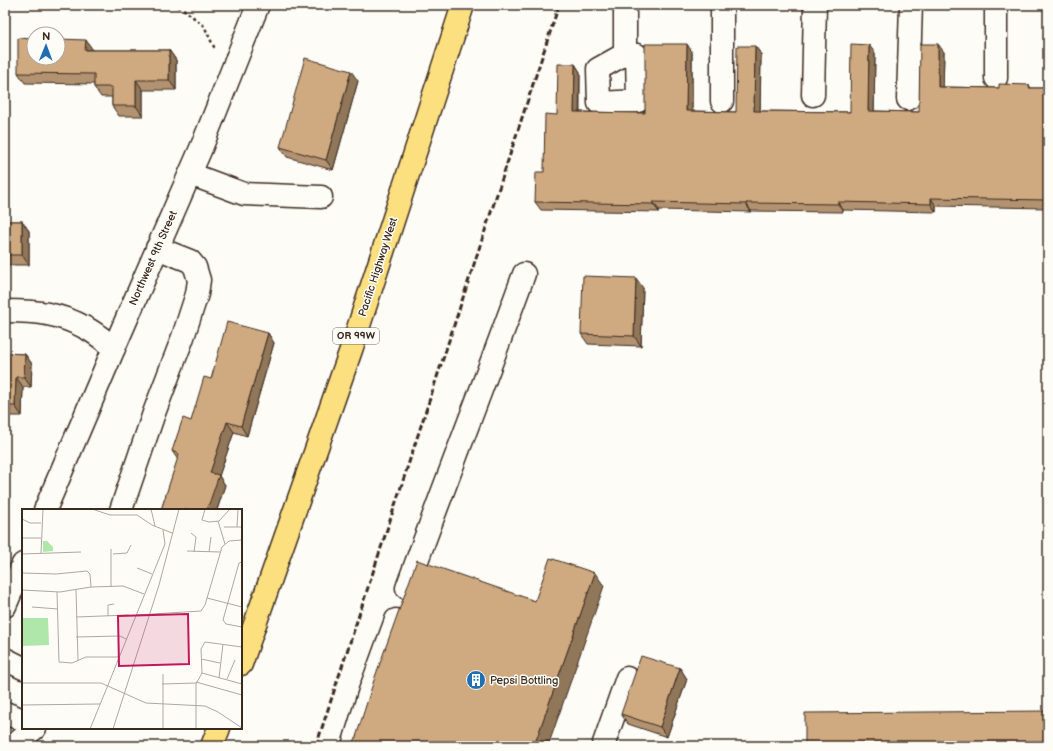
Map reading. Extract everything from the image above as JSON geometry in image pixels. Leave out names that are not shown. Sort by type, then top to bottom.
[{"type":"highway","name":"Pacific Highway West","points":[[242,661],[352,348],[464,5]]},
{"type":"highway","points":[[212,746],[219,729]]},
{"type":"street","name":"Northwest 9th Street","points":[[47,509],[114,348],[190,174],[258,5]]},
{"type":"street","points":[[625,5],[625,54]]},
{"type":"street","points":[[722,5],[722,102]]},
{"type":"street","points":[[813,95],[815,5]]},
{"type":"street","points":[[908,99],[911,5]]},
{"type":"street","points":[[996,5],[996,78]]},
{"type":"street","points":[[190,174],[244,194],[321,197]]},
{"type":"street","points":[[121,509],[154,413],[183,337],[197,294],[199,280],[195,267],[190,260],[157,248]]},
{"type":"street","points":[[353,746],[370,691],[438,503],[489,371],[524,274]]},
{"type":"street","points":[[5,311],[43,312],[62,316],[87,328],[114,348]]},
{"type":"street","points":[[12,601],[22,567]]},
{"type":"street","points":[[5,660],[22,668]]},
{"type":"street","points":[[603,746],[627,678]]},
{"type":"street","points":[[5,713],[22,720]]},
{"type":"street","points":[[13,746],[34,729]]},
{"type":"path","points":[[172,5],[182,8],[204,26],[214,47],[235,65]]},
{"type":"building","points":[[18,38],[26,38],[26,66],[66,66],[66,39],[86,40],[85,50],[169,50],[169,80],[136,80],[136,106],[112,106],[112,87],[94,87],[94,74],[18,73]]},
{"type":"building","points":[[645,44],[687,44],[686,111],[736,112],[737,46],[755,46],[754,111],[850,112],[851,44],[869,45],[868,111],[919,112],[920,44],[938,44],[938,87],[999,88],[999,84],[1029,85],[1029,88],[1048,88],[1048,200],[931,198],[931,204],[838,202],[838,204],[746,204],[653,202],[653,204],[535,202],[536,172],[544,172],[545,114],[557,115],[558,64],[575,64],[574,112],[645,113]]},
{"type":"building","points":[[305,58],[351,71],[326,160],[280,147]]},
{"type":"building","points":[[5,221],[22,221],[22,255],[5,255]]},
{"type":"building","points":[[583,276],[636,278],[634,336],[581,334]]},
{"type":"building","points":[[227,322],[268,333],[241,426],[227,422],[210,473],[219,475],[207,509],[161,509],[179,454],[172,451],[183,418],[191,421],[204,377],[211,379]]},
{"type":"building","points":[[5,353],[25,354],[24,377],[16,377],[15,406],[5,406]]},
{"type":"building","name":"Pepsi Bottling","points":[[550,558],[595,573],[534,746],[344,746],[352,743],[356,737],[375,677],[417,560],[535,601]]},
{"type":"building","points":[[641,656],[680,668],[660,727],[621,714]]},
{"type":"building","points":[[1048,711],[1048,746],[805,746],[805,713]]},
{"type":"railway","points":[[316,746],[559,5]]},
{"type":"place","name":"Pepsi Bottling","points":[[476,680]]}]
